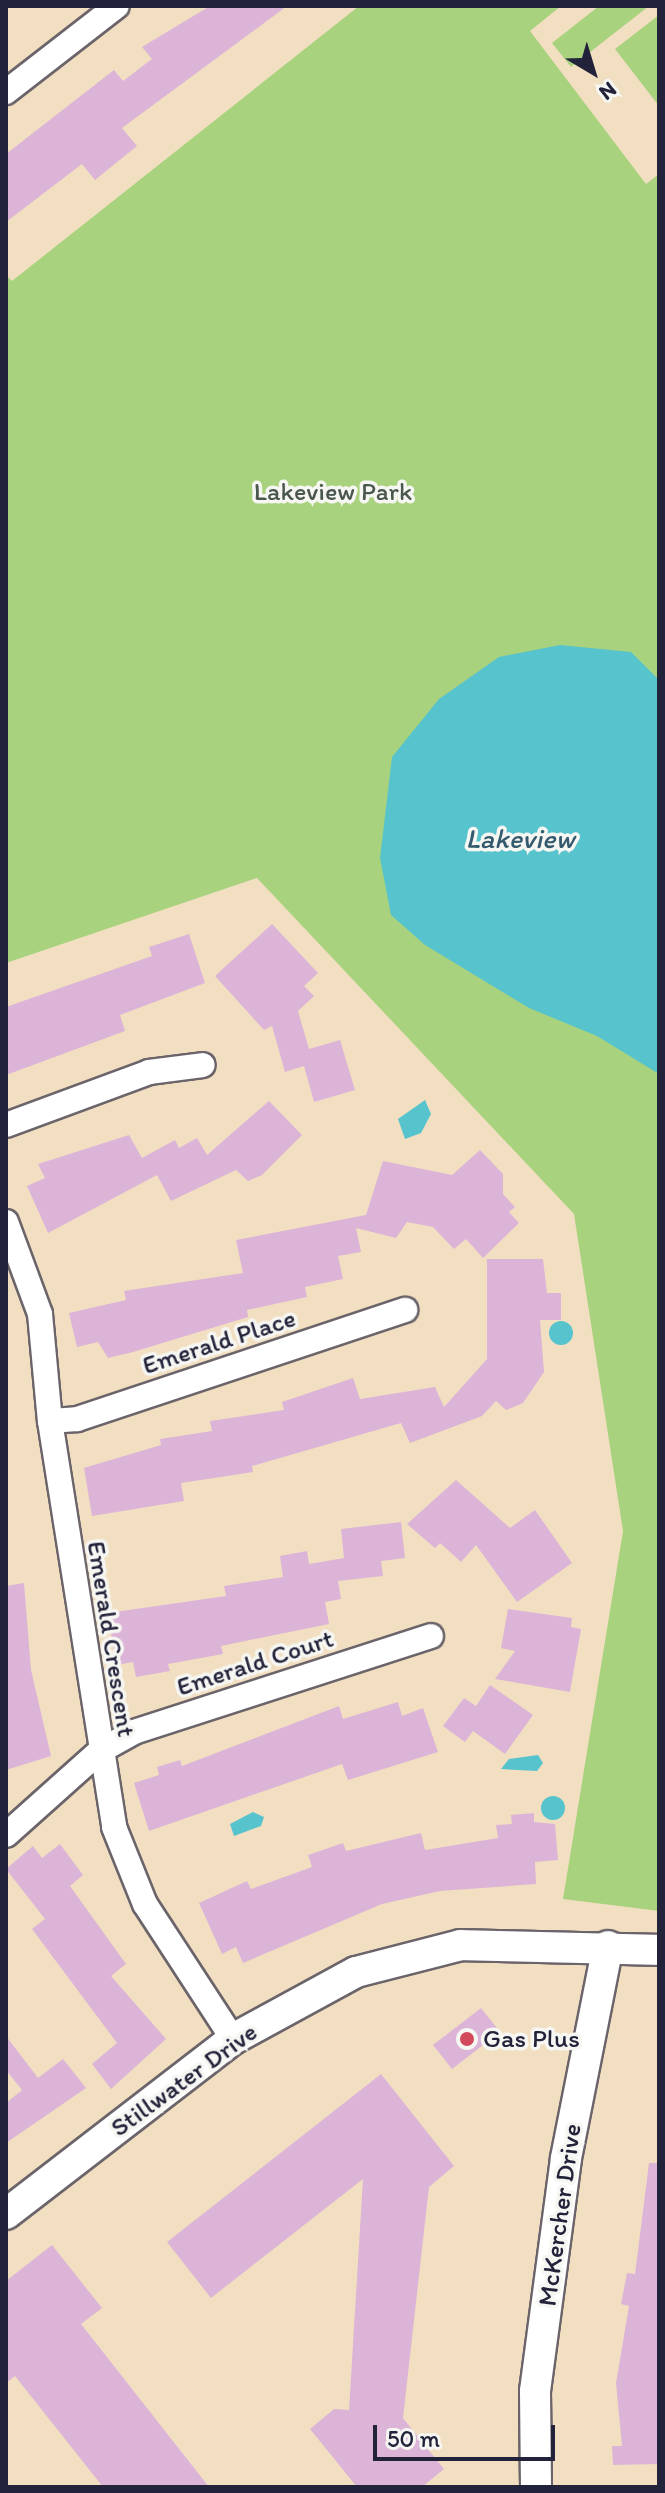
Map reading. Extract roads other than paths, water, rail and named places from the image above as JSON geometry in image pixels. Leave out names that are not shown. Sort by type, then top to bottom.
[{"type":"street","points":[[6,92],[117,6]]},
{"type":"street","points":[[6,1125],[149,1072],[203,1065]]},
{"type":"street","name":"Emerald Crescent","points":[[6,1222],[40,1314],[50,1421],[114,1827],[145,1904],[233,2039]]},
{"type":"street","name":"Emerald Place","points":[[50,1421],[77,1419],[405,1310]]},
{"type":"street","name":"Emerald Court","points":[[6,1835],[100,1751],[134,1732],[431,1636]]},
{"type":"street","name":"Stillwater Drive","points":[[6,2214],[233,2039],[356,1972],[461,1945],[608,1946],[659,1950]]},
{"type":"street","name":"McKercher Drive","points":[[536,2487],[535,2391],[564,2173],[608,1946]]},
{"type":"water","name":"Lakeview","points":[[560,645],[631,652],[659,680],[659,1074],[597,1036],[529,1008],[425,945],[391,915],[380,858],[392,757],[439,699],[499,657]]},
{"type":"water","points":[[425,1100],[431,1114],[421,1133],[405,1139],[398,1119]]},
{"type":"water","points":[[561,1321],[572,1328],[573,1333],[566,1344],[561,1345],[550,1338],[549,1333],[556,1322]]},
{"type":"water","points":[[538,1755],[543,1763],[537,1771],[501,1769],[509,1759]]},
{"type":"water","points":[[553,1796],[564,1803],[565,1808],[558,1819],[553,1820],[542,1813],[541,1808],[548,1797]]},
{"type":"water","points":[[253,1812],[264,1817],[261,1826],[234,1836],[230,1824]]},
{"type":"place","name":"Gas Plus","points":[[467,2039]]},
{"type":"park label","name":"Lakeview Park","points":[[333,492]]}]
